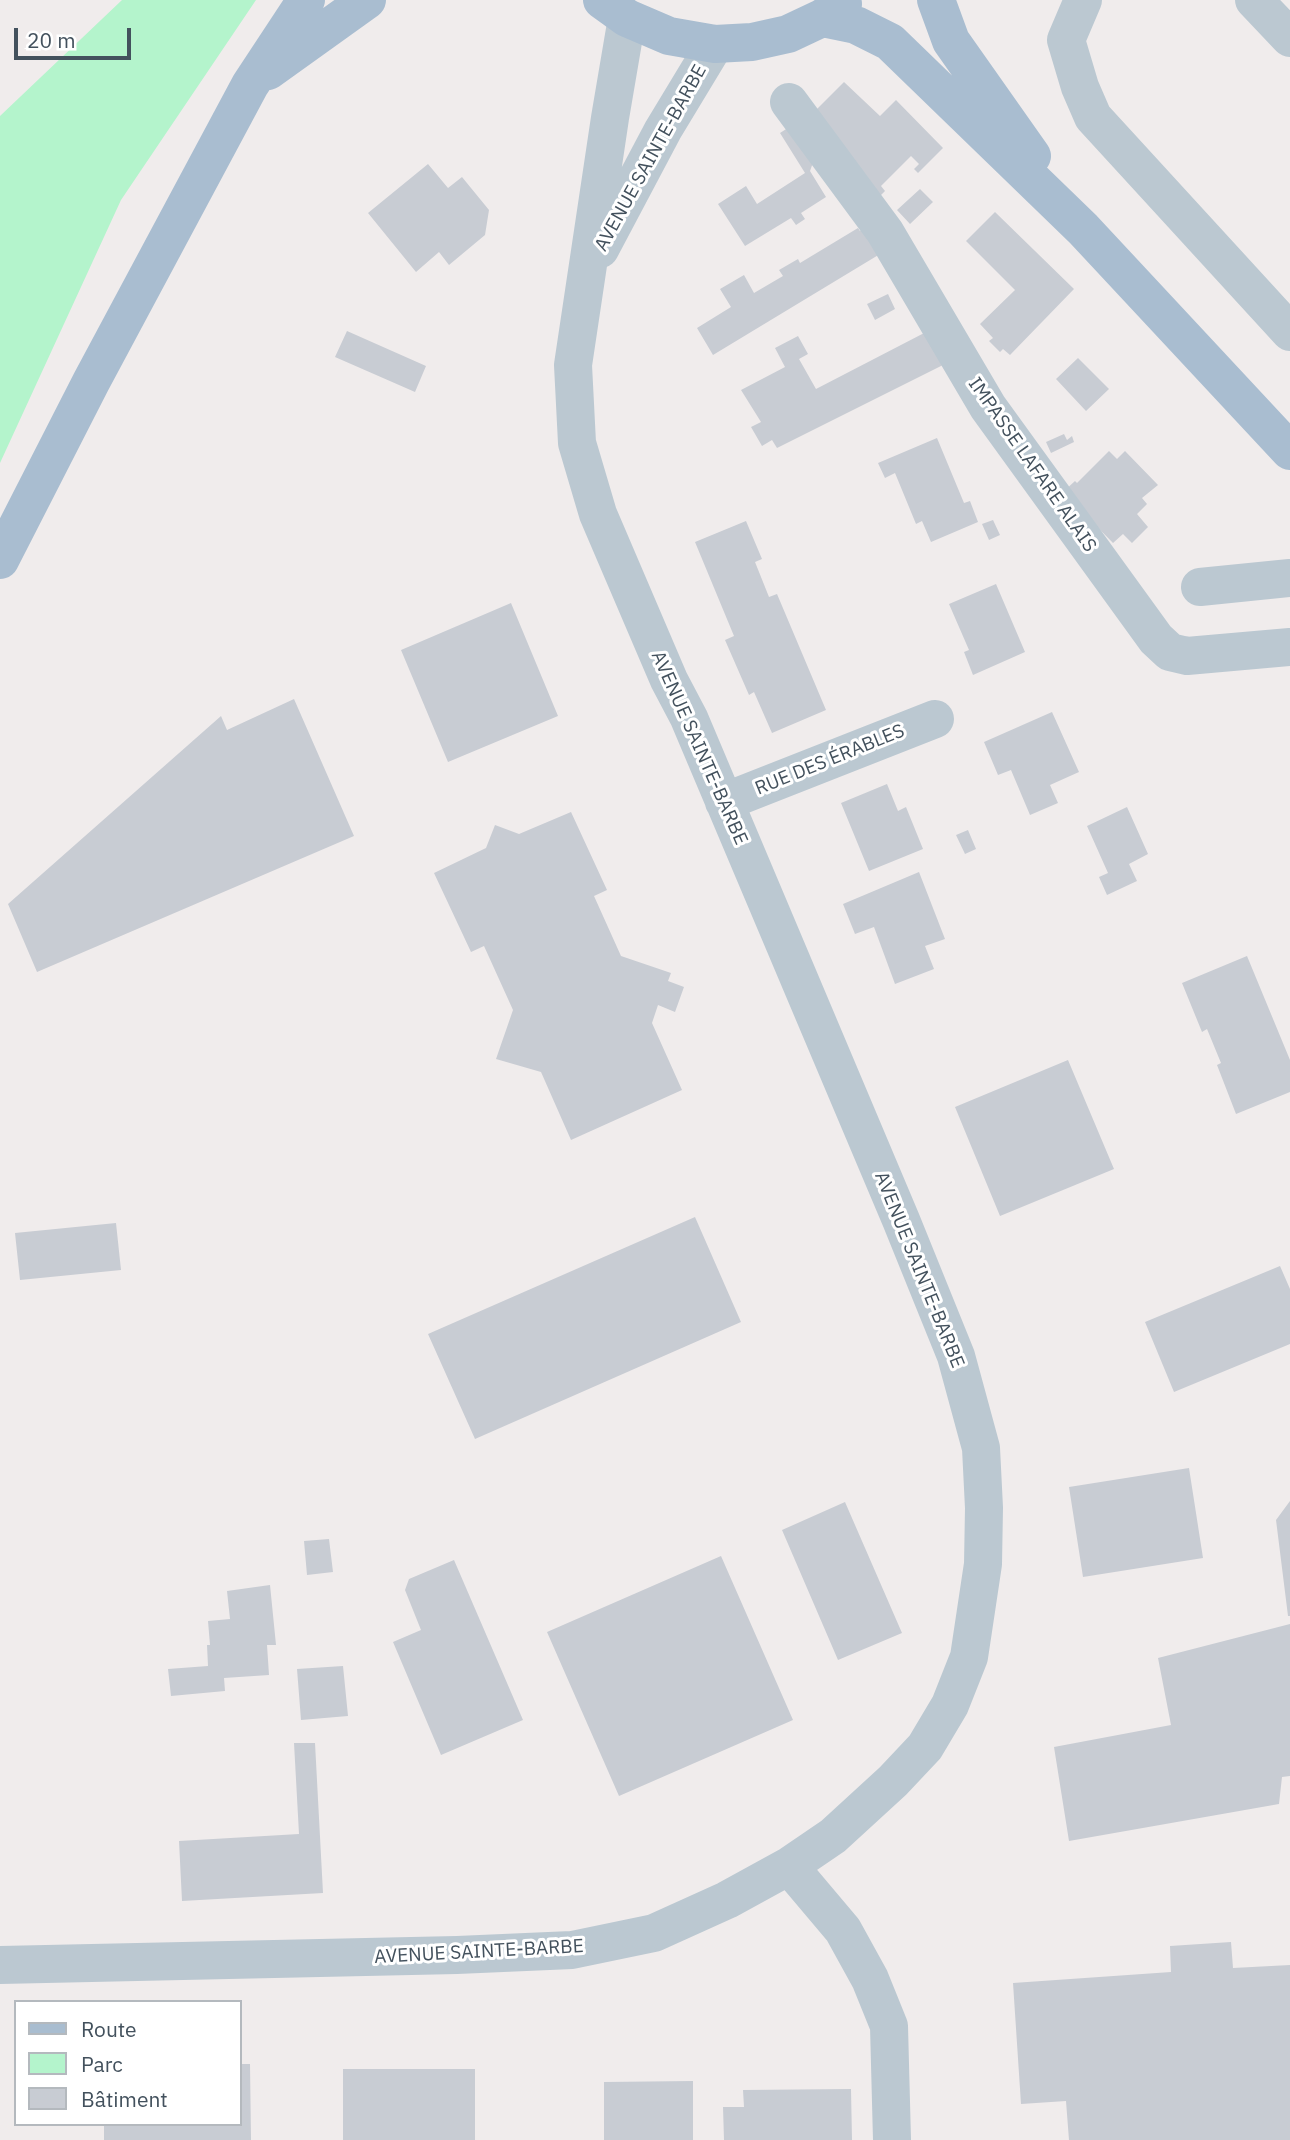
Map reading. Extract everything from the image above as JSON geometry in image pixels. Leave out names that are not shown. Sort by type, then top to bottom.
[{"type":"main road","points":[[0,560],[91,382],[250,85],[306,0]]},
{"type":"main road","points":[[250,85],[367,0]]},
{"type":"main road","points":[[936,0],[951,41],[1083,229]]},
{"type":"main road","points":[[614,9],[669,36],[715,44],[752,43],[788,34],[835,9],[856,25],[890,42],[1083,229],[1290,451]]},
{"type":"street","points":[[1083,0],[1066,40],[1080,87],[1093,117],[1290,332]]},
{"type":"street","points":[[1254,0],[1290,38]]},
{"type":"street","name":"AVENUE SAINTE-BARBE","points":[[0,1965],[572,1951],[654,1933],[727,1900],[789,1866],[833,1836],[893,1781],[925,1747],[950,1705],[969,1657],[983,1564],[984,1508],[981,1448],[957,1356],[689,718],[669,680],[598,514],[577,443],[573,365],[610,118],[614,9]]},
{"type":"street","name":"AVENUE SAINTE-BARBE","points":[[588,272],[663,130],[715,44]]},
{"type":"street","name":"IMPASSE LAFARE ALAIS","points":[[789,102],[885,232],[988,407],[1156,639],[1170,652],[1187,656],[1290,647]]},
{"type":"street","points":[[1200,587],[1290,578]]},
{"type":"street","name":"RUE DES ÉRABLES","points":[[724,802],[935,719]]},
{"type":"street","points":[[789,1866],[843,1930],[870,1979],[889,2026],[892,2140]]},
{"type":"green space","points":[[122,0],[256,0],[121,200],[0,463],[0,116]]},
{"type":"building","points":[[844,82],[880,116],[896,100],[943,148],[918,173],[914,169],[919,164],[911,156],[881,186],[885,191],[879,197],[813,113]]},
{"type":"building","points":[[794,124],[815,157],[810,171],[826,197],[801,213],[805,219],[796,225],[791,218],[745,246],[718,204],[746,186],[757,204],[805,173],[780,133]]},
{"type":"building","points":[[428,164],[448,188],[462,177],[489,210],[485,235],[449,265],[439,252],[416,272],[368,213]]},
{"type":"building","points":[[920,189],[933,202],[910,224],[897,210]]},
{"type":"building","points":[[995,212],[1074,289],[1010,355],[1003,349],[1000,352],[989,341],[993,338],[980,324],[1015,290],[966,241]]},
{"type":"building","points":[[865,227],[880,254],[713,355],[697,328],[731,307],[720,289],[744,275],[754,293],[783,276],[779,270],[798,259],[800,263],[858,228],[860,231]]},
{"type":"building","points":[[888,294],[895,309],[875,320],[867,304]]},
{"type":"building","points":[[347,331],[426,366],[415,392],[335,357]]},
{"type":"building","points":[[928,331],[949,362],[777,448],[772,440],[762,446],[751,427],[761,422],[741,390],[785,367],[775,348],[798,336],[808,354],[799,359],[816,389]]},
{"type":"building","points":[[1078,358],[1109,389],[1086,411],[1056,379]]},
{"type":"building","points":[[1064,434],[1067,440],[1072,436],[1074,442],[1051,453],[1046,442]]},
{"type":"building","points":[[937,438],[964,503],[970,501],[978,522],[931,542],[922,521],[916,524],[895,473],[885,478],[878,463]]},
{"type":"building","points":[[1109,451],[1117,459],[1125,451],[1158,485],[1142,498],[1147,504],[1137,514],[1148,527],[1132,543],[1123,534],[1113,543],[1063,492],[1075,481],[1077,483]]},
{"type":"building","points":[[993,520],[1000,535],[989,540],[982,524]]},
{"type":"building","points":[[746,521],[762,559],[755,562],[769,597],[777,594],[826,710],[772,733],[754,692],[749,695],[725,640],[734,636],[695,542]]},
{"type":"building","points":[[996,584],[1025,652],[973,675],[964,652],[969,650],[949,604]]},
{"type":"building","points":[[511,603],[558,716],[448,762],[401,650]]},
{"type":"building","points":[[294,699],[354,836],[37,972],[8,904],[221,716],[227,730]]},
{"type":"building","points":[[1052,712],[1079,772],[1050,785],[1058,803],[1030,815],[1011,770],[998,775],[984,742]]},
{"type":"building","points":[[887,784],[898,811],[906,807],[923,849],[869,871],[841,803]]},
{"type":"building","points":[[1127,807],[1148,854],[1129,864],[1137,881],[1107,895],[1099,877],[1108,873],[1087,826]]},
{"type":"building","points":[[571,812],[607,890],[594,896],[621,956],[671,973],[668,981],[684,987],[675,1012],[658,1005],[652,1023],[682,1090],[571,1140],[541,1072],[496,1059],[513,1010],[484,946],[471,952],[434,873],[486,848],[495,825],[519,834]]},
{"type":"building","points":[[968,830],[976,849],[965,854],[956,835]]},
{"type":"building","points":[[919,872],[945,939],[925,946],[934,969],[895,984],[874,927],[855,934],[843,904]]},
{"type":"building","points":[[1247,956],[1290,1060],[1290,1092],[1236,1114],[1217,1065],[1221,1063],[1207,1029],[1202,1032],[1182,983]]},
{"type":"building","points":[[1068,1060],[1114,1169],[1000,1216],[955,1107]]},
{"type":"building","points":[[695,1217],[741,1322],[475,1439],[428,1334]]},
{"type":"building","points":[[116,1223],[121,1270],[20,1280],[15,1233]]},
{"type":"building","points":[[1280,1266],[1290,1289],[1290,1344],[1174,1392],[1145,1322]]},
{"type":"building","points":[[1189,1468],[1203,1558],[1083,1577],[1069,1487]]},
{"type":"building","points":[[1290,1501],[1290,1616],[1288,1616],[1276,1520]]},
{"type":"building","points":[[845,1502],[902,1633],[838,1660],[782,1530]]},
{"type":"building","points":[[329,1539],[333,1572],[307,1575],[304,1541]]},
{"type":"building","points":[[721,1556],[793,1720],[619,1796],[547,1632]]},
{"type":"building","points":[[454,1560],[523,1720],[441,1755],[393,1642],[421,1630],[405,1590],[409,1579]]},
{"type":"building","points":[[270,1585],[276,1645],[267,1645],[269,1675],[224,1678],[225,1691],[171,1696],[168,1669],[208,1666],[208,1621],[230,1619],[227,1591]]},
{"type":"building","points":[[1290,1624],[1290,1776],[1282,1777],[1279,1804],[1069,1841],[1054,1747],[1171,1725],[1158,1658]]},
{"type":"building","points":[[343,1666],[348,1716],[301,1720],[297,1669]]},
{"type":"building","points":[[294,1743],[315,1743],[323,1893],[182,1901],[179,1841],[299,1834]]},
{"type":"building","points":[[1231,1942],[1233,1968],[1290,1965],[1290,2140],[1069,2140],[1066,2101],[1021,2104],[1013,1983],[1171,1972],[1170,1946]]},
{"type":"building","points":[[242,2064],[250,2064],[251,2140],[104,2140],[104,2126],[242,2126]]},
{"type":"building","points":[[343,2069],[475,2069],[475,2140],[343,2140]]},
{"type":"building","points":[[693,2081],[693,2140],[604,2140],[604,2082]]},
{"type":"building","points":[[851,2089],[852,2140],[724,2140],[723,2107],[744,2107],[743,2090]]}]
